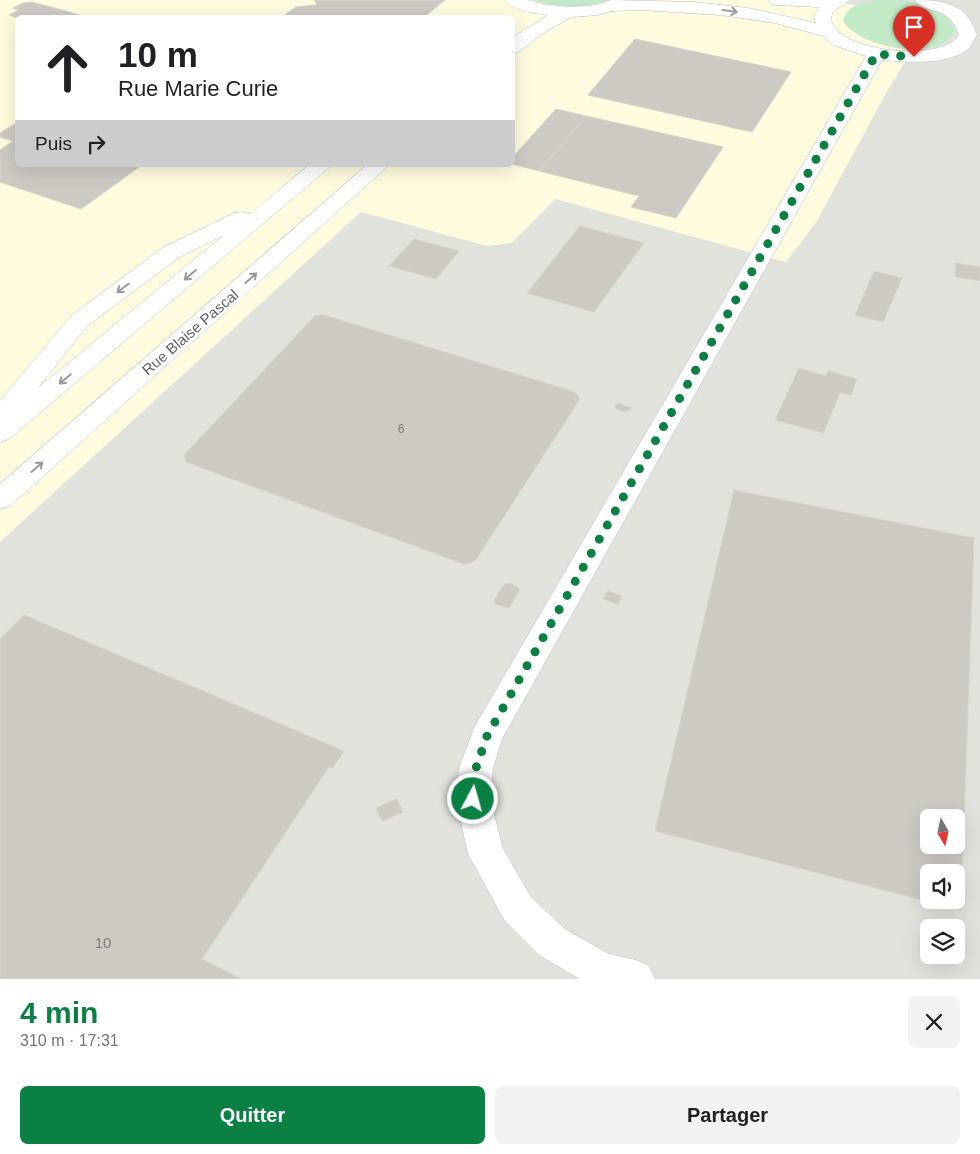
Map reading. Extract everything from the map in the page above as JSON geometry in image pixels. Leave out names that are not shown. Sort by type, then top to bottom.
[{"type":"street","points":[[777,0],[837,2]]},
{"type":"street","points":[[837,2],[824,12],[822,22],[828,32],[839,41],[856,49],[876,54],[902,58],[927,57],[955,49],[974,36],[966,24],[955,14],[923,0]]},
{"type":"street","points":[[508,4],[549,11],[570,12],[589,11],[618,3],[707,7],[784,19],[828,32]]},
{"type":"street","points":[[515,45],[550,20],[570,12]]},
{"type":"street","points":[[636,979],[602,971],[552,942],[518,909],[486,854],[473,799],[476,768],[487,736],[876,54]]},
{"type":"street","points":[[0,433],[320,167]]},
{"type":"street","name":"Rue Blaise Pascal","points":[[0,499],[377,167]]},
{"type":"street","points":[[0,414],[8,408],[79,321],[170,253],[241,218],[272,206]]},
{"type":"shaded area","points":[[0,0],[830,0],[930,21],[885,95],[817,221],[786,263],[555,199],[512,243],[487,246],[361,212],[0,542]]},
{"type":"shaded area","points":[[830,0],[980,0],[980,979],[0,979],[0,542],[361,212],[487,246],[512,243],[555,199],[786,262],[817,221],[885,95],[930,21]]},
{"type":"green space","points":[[532,0],[613,0],[593,5],[562,7]]},
{"type":"green space","points":[[880,0],[912,2],[933,8],[950,21],[955,30],[947,40],[934,46],[918,49],[900,48],[882,45],[866,39],[852,31],[843,21],[845,15],[853,7]]},
{"type":"building","points":[[314,0],[445,0],[427,15],[284,15],[296,7],[317,5]]},
{"type":"building","points":[[32,2],[80,15],[15,15],[15,17],[9,15],[19,10],[13,8],[23,3]]},
{"type":"building","points":[[635,39],[791,72],[752,132],[588,95]]},
{"type":"building","points":[[556,109],[586,116],[539,171],[515,165],[515,155]]},
{"type":"building","points":[[586,116],[723,147],[676,218],[631,207],[639,196],[539,171]]},
{"type":"building","points":[[15,124],[15,167],[139,167],[81,209],[0,182],[0,150],[13,141],[0,137],[0,133]]},
{"type":"building","points":[[580,226],[644,243],[594,312],[527,293]]},
{"type":"building","points":[[414,239],[459,251],[436,279],[389,266]]},
{"type":"building","points":[[956,263],[980,267],[980,281],[955,277]]},
{"type":"building","points":[[874,271],[902,278],[883,322],[855,315]]},
{"type":"building","points":[[324,315],[575,392],[580,399],[475,561],[464,564],[186,462],[184,455],[315,316]]},
{"type":"building","points":[[799,368],[826,376],[828,371],[857,379],[851,395],[840,393],[823,433],[775,420]]},
{"type":"building","points":[[617,403],[632,408],[626,412],[617,409],[615,407]]},
{"type":"building","points":[[734,490],[974,538],[965,809],[920,809],[920,854],[963,854],[963,864],[920,864],[920,899],[655,831]]},
{"type":"building","points":[[510,583],[520,589],[509,608],[495,604],[494,600],[505,584]]},
{"type":"building","points":[[608,591],[622,596],[618,604],[603,599]]},
{"type":"building","points":[[24,615],[344,751],[333,768],[329,767],[202,959],[242,979],[0,979],[0,639]]},
{"type":"building","points":[[397,799],[403,812],[382,821],[376,808]]},
{"type":"route","points":[[473,799],[476,768],[487,736],[863,81],[876,54],[902,58],[914,57]]}]
